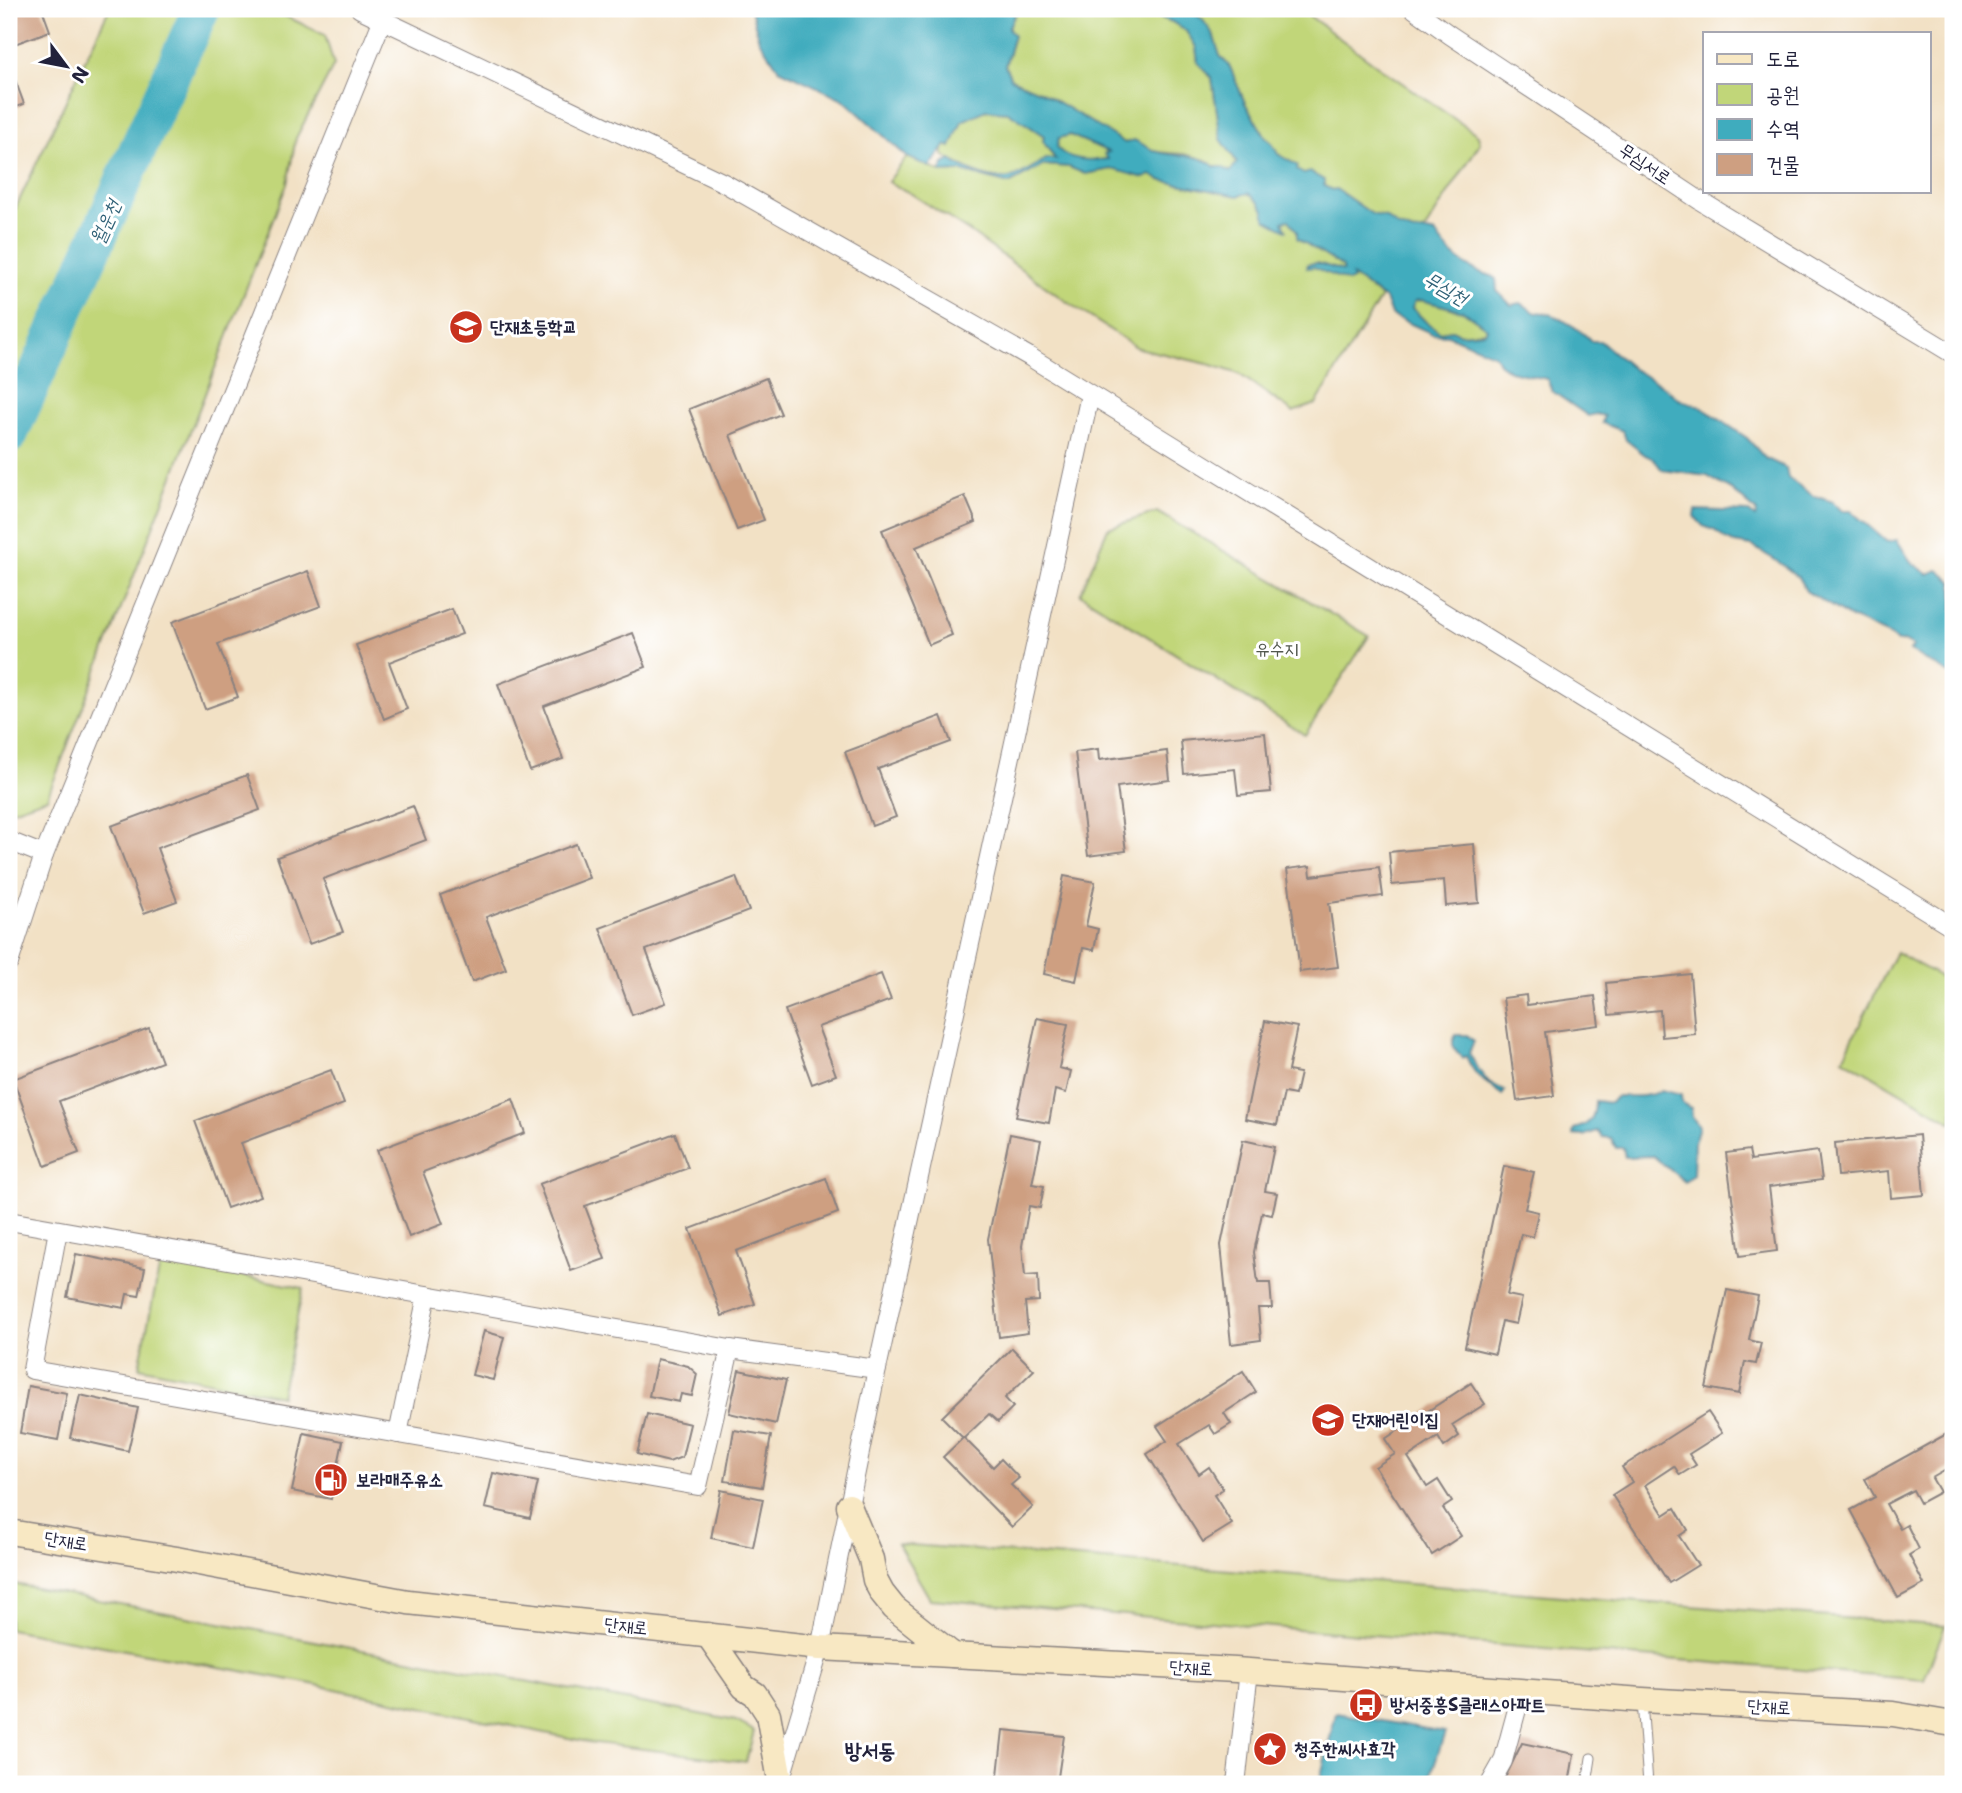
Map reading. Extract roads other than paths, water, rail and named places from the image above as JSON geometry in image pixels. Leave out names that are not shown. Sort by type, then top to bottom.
[{"type":"street","points":[[359,9],[724,183],[1030,357],[1953,927]]},
{"type":"street","name":"무심서로","points":[[1414,9],[1699,200],[1953,354]]},
{"type":"street","points":[[9,963],[44,855],[382,21]]},
{"type":"street","points":[[779,1782],[820,1648],[877,1369],[1090,395]]},
{"type":"street","points":[[9,841],[44,855]]},
{"type":"street","points":[[9,1221],[730,1349],[877,1369]]},
{"type":"street","points":[[58,1230],[32,1370],[698,1486],[730,1349]]},
{"type":"street","points":[[398,1434],[427,1295]]},
{"type":"street","points":[[849,1506],[871,1559],[881,1593],[894,1608],[953,1655]]},
{"type":"street","name":"단재로","points":[[9,1532],[177,1559],[408,1602],[820,1648],[1249,1671],[1642,1700],[1893,1713],[1953,1724]]},
{"type":"street","points":[[708,1635],[744,1687],[755,1695],[768,1714],[779,1782]]},
{"type":"street","points":[[1236,1784],[1249,1671]]},
{"type":"street","points":[[1490,1784],[1503,1761],[1522,1691]]},
{"type":"lane","points":[[1642,1700],[1648,1784]]},
{"type":"lane","points":[[1587,1784],[1591,1758]]},
{"type":"water","name":"무심천","points":[[751,9],[1018,9],[1008,28],[1014,35],[1005,66],[1011,79],[1041,92],[1125,143],[1134,140],[1155,151],[1201,159],[1230,172],[1237,162],[1221,139],[1212,78],[1198,63],[1196,47],[1186,31],[1172,22],[1138,9],[1194,9],[1193,12],[1213,34],[1220,56],[1230,67],[1245,103],[1266,138],[1278,154],[1298,166],[1297,170],[1304,174],[1310,172],[1324,180],[1324,186],[1336,189],[1372,214],[1385,217],[1399,227],[1414,232],[1436,234],[1457,259],[1496,279],[1497,291],[1511,305],[1521,303],[1536,313],[1557,317],[1591,341],[1600,341],[1633,369],[1663,386],[1679,399],[1701,407],[1747,438],[1765,458],[1786,468],[1788,478],[1814,496],[1833,502],[1842,511],[1851,511],[1887,542],[1897,540],[1911,562],[1928,574],[1938,570],[1953,582],[1953,676],[1910,651],[1913,646],[1904,641],[1897,642],[1891,636],[1851,618],[1806,591],[1798,577],[1752,546],[1734,543],[1703,526],[1695,517],[1696,510],[1749,512],[1755,517],[1757,512],[1733,491],[1707,476],[1662,470],[1654,459],[1626,440],[1623,431],[1602,423],[1604,416],[1588,416],[1552,391],[1547,379],[1510,371],[1499,363],[1495,355],[1448,335],[1433,334],[1391,315],[1385,299],[1352,276],[1353,280],[1348,282],[1314,267],[1307,268],[1308,264],[1317,263],[1343,271],[1343,267],[1297,238],[1297,231],[1289,220],[1283,221],[1286,230],[1265,219],[1262,207],[1248,193],[1238,196],[1160,180],[1151,175],[1144,178],[1112,169],[1085,174],[1069,167],[1044,165],[1009,184],[961,171],[941,172],[944,164],[951,160],[981,175],[1006,178],[1023,173],[1048,158],[1056,160],[1043,141],[1044,136],[1008,112],[986,110],[962,121],[951,147],[946,145],[930,167],[907,157],[843,99],[779,69],[759,40]],"holes":[[[1070,135],[1109,152],[1104,154],[1108,159],[1087,160],[1061,152],[1057,147],[1059,138]],[[1421,300],[1463,311],[1487,328],[1485,332],[1440,332],[1412,308],[1415,301]]]},
{"type":"water","points":[[1456,1035],[1467,1035],[1474,1041],[1469,1053],[1488,1082],[1505,1091],[1502,1095],[1481,1079],[1466,1056],[1463,1058],[1453,1047]]},
{"type":"water","points":[[1661,1090],[1681,1095],[1682,1102],[1691,1108],[1692,1117],[1699,1126],[1694,1143],[1693,1175],[1685,1182],[1653,1156],[1625,1157],[1623,1148],[1616,1148],[1611,1138],[1602,1137],[1597,1131],[1583,1136],[1573,1135],[1574,1129],[1590,1120],[1595,1101],[1611,1103],[1617,1096],[1646,1095]]},
{"type":"water","points":[[1336,1713],[1445,1732],[1428,1784],[1319,1784]]},
{"type":"waterway","name":"월운천","points":[[9,435],[201,9]]},
{"type":"place","name":"단재초등학교","points":[[466,327]]},
{"type":"place","name":"단재어린이집","points":[[1328,1420]]},
{"type":"place","name":"보라매주유소","points":[[331,1480]]},
{"type":"place","name":"방서중흥S클래스아파트","points":[[1366,1705]]},
{"type":"place","name":"청주한씨사효각","points":[[1270,1749]]},
{"type":"district","name":"방서동","points":[[870,1751]]},
{"type":"park label","name":"유수지","points":[[1277,649]]}]
